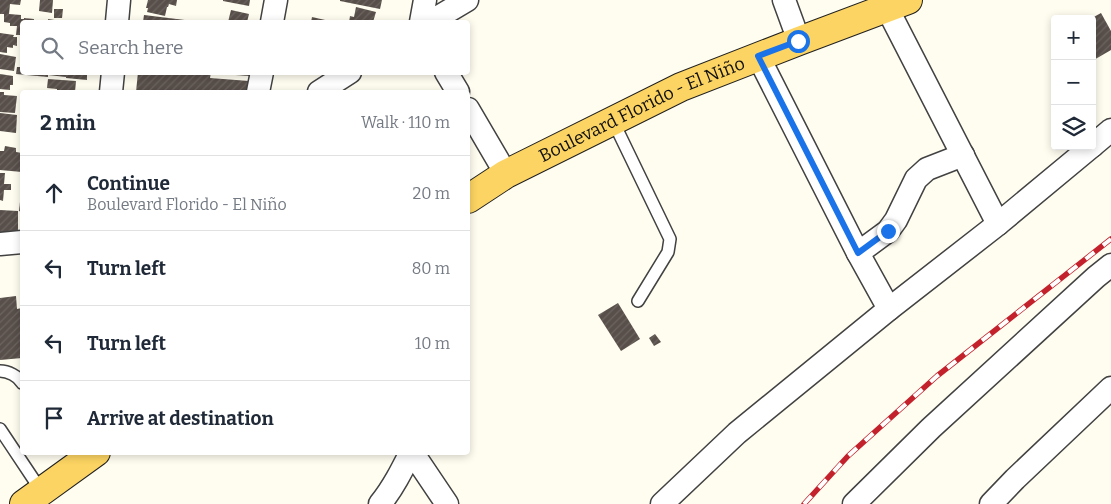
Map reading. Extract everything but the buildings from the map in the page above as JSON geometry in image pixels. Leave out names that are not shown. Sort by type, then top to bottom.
[{"type":"main road","name":"Boulevard Florido - El Niño","points":[[470,198],[506,174],[681,86],[897,4]]},
{"type":"main road","points":[[33,498],[84,456]]},
{"type":"street","points":[[117,20],[119,0]]},
{"type":"street","points":[[272,20],[276,0]]},
{"type":"street","points":[[421,20],[425,0]]},
{"type":"street","points":[[433,20],[467,0]]},
{"type":"street","points":[[784,0],[798,41]]},
{"type":"street","points":[[897,4],[963,155],[998,224]]},
{"type":"street","points":[[758,56],[858,253],[889,309]]},
{"type":"street","points":[[111,90],[112,75]]},
{"type":"street","points":[[258,90],[261,75]]},
{"type":"street","points":[[321,90],[345,75]]},
{"type":"street","points":[[448,75],[457,90]]},
{"type":"street","points":[[470,112],[506,174]]},
{"type":"street","points":[[1096,143],[1111,130]]},
{"type":"street","points":[[662,504],[737,433],[889,309],[998,224],[1087,150]]},
{"type":"street","points":[[858,253],[888,231],[896,220],[916,179],[927,169],[963,155]]},
{"type":"street","points":[[0,244],[20,242]]},
{"type":"street","points":[[854,504],[931,428],[1111,265]]},
{"type":"street","points":[[1001,500],[1015,479],[1111,388]]},
{"type":"street","points":[[380,504],[410,455]]},
{"type":"street","points":[[414,455],[447,504]]},
{"type":"lane","points":[[613,121],[670,239],[668,252],[638,301]]},
{"type":"lane","points":[[0,371],[5,371],[20,379]]},
{"type":"lane","points":[[0,429],[33,498]]},
{"type":"railway","points":[[804,504],[848,456],[937,376],[1111,239]]},
{"type":"route","points":[[798,41],[758,56],[858,253],[888,231]]}]
